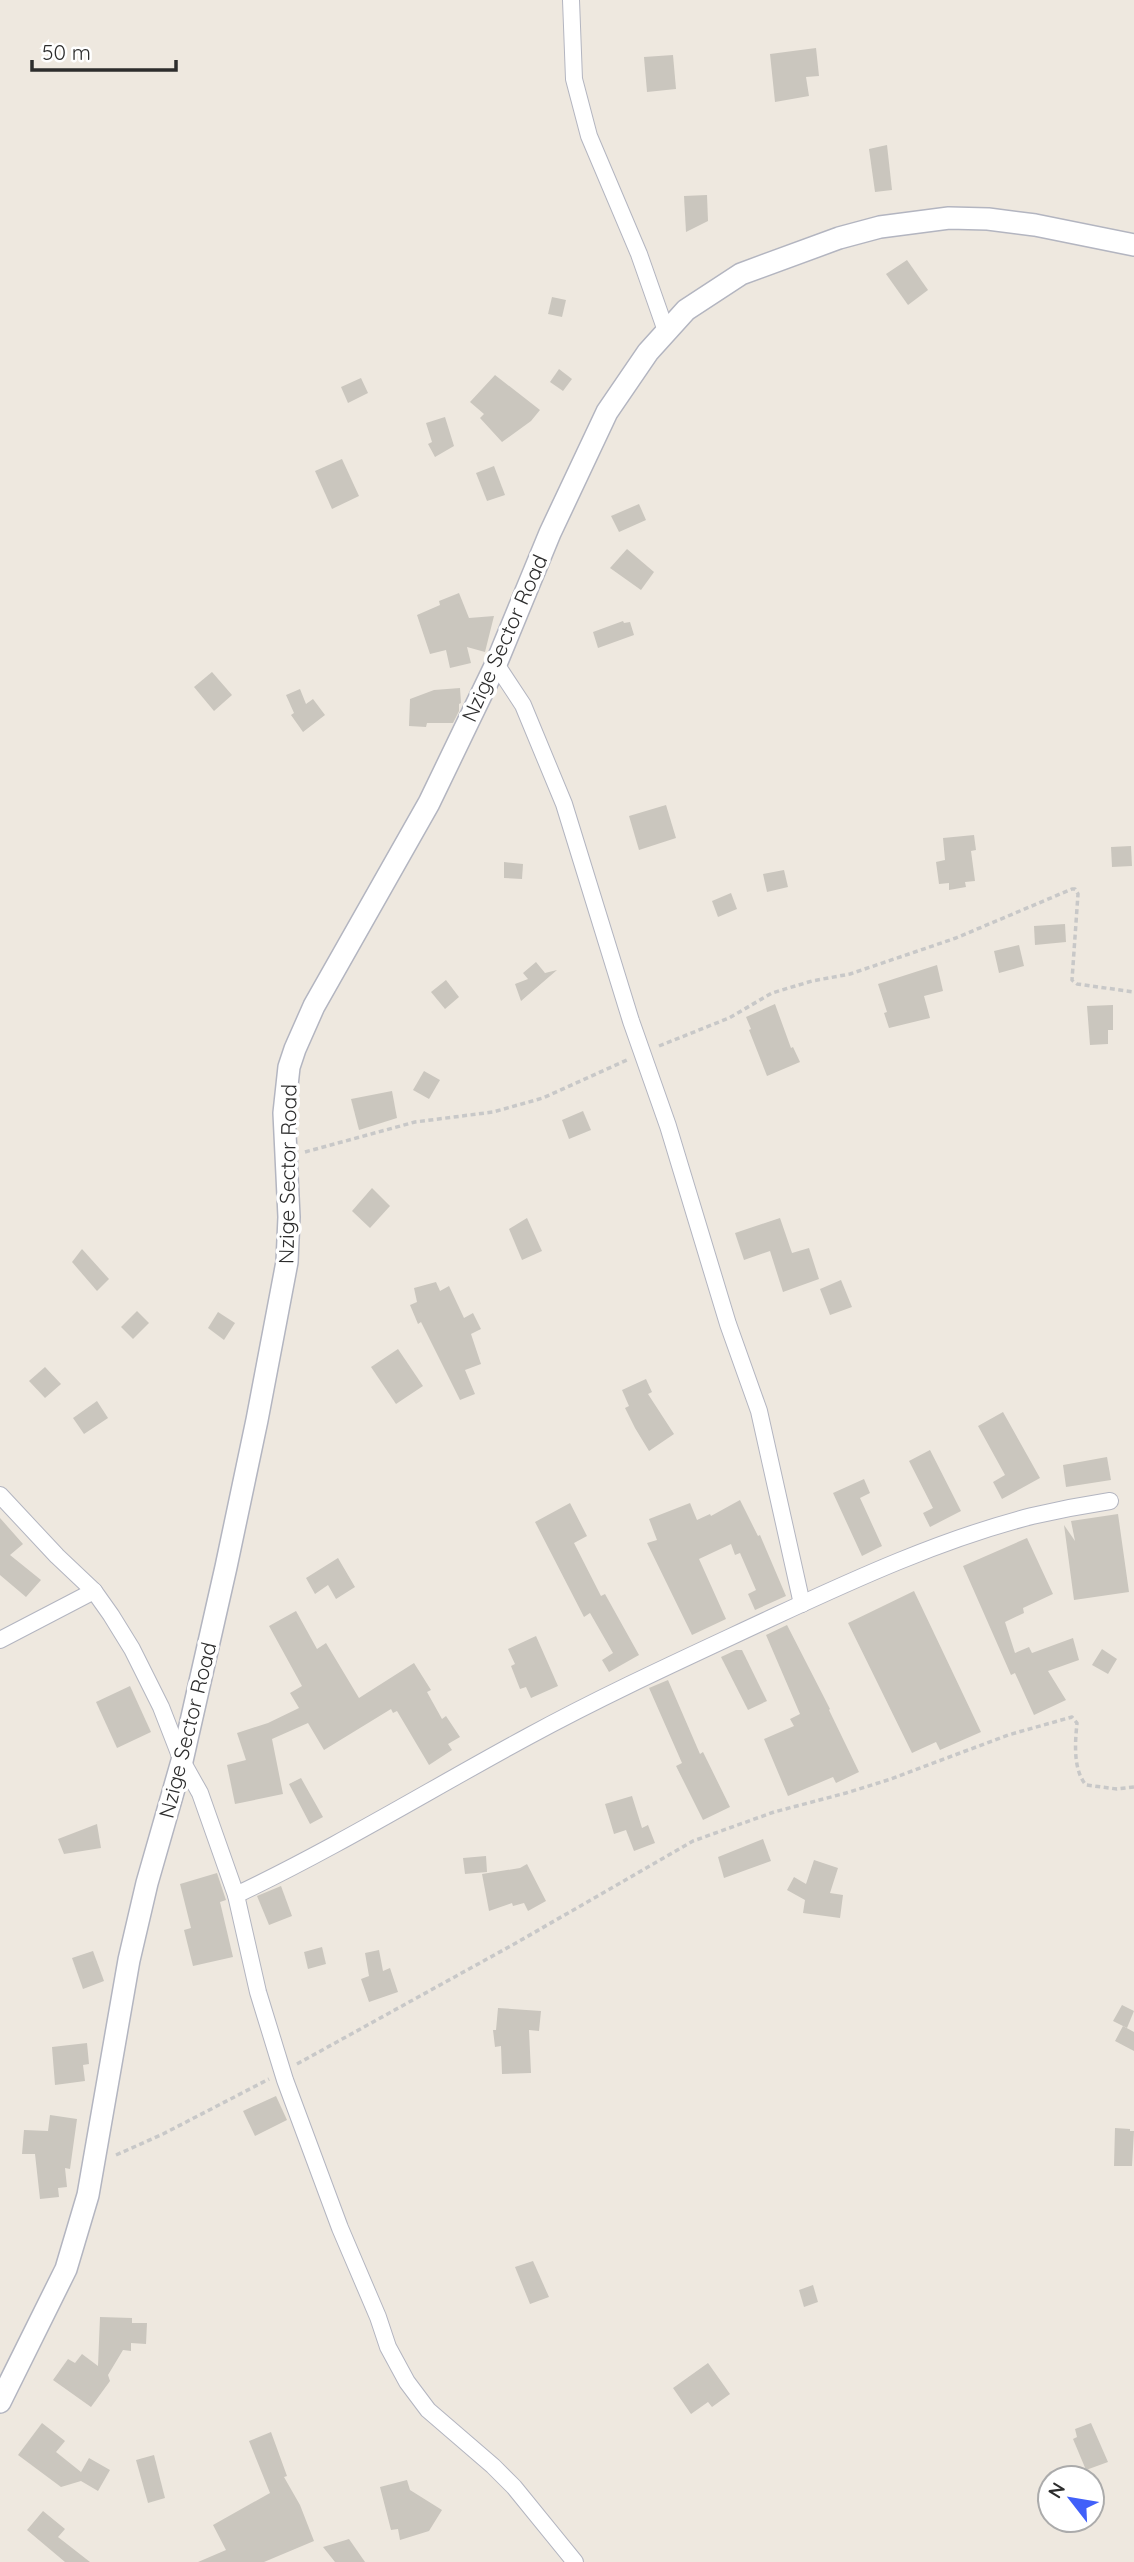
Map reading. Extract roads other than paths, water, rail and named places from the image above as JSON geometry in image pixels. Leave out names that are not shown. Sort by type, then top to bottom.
[{"type":"main road","name":"Nzige Sector Road","points":[[0,2402],[66,2269],[88,2195],[129,1960],[181,1761],[229,1554],[284,1287],[289,1238],[285,1158],[289,1067],[314,1006],[429,803],[496,664],[550,533],[607,412],[625,383],[686,310],[741,274],[827,242],[880,227],[949,218],[988,219],[1068,231],[1134,245]]},
{"type":"street","points":[[571,0],[574,79],[589,136],[639,254],[666,331]]},
{"type":"street","points":[[496,664],[523,705],[564,804],[759,1411],[802,1604]]},
{"type":"street","points":[[0,1495],[94,1591],[138,1660],[161,1707],[181,1761],[200,1793],[236,1895],[258,1992],[283,2072],[340,2228],[388,2347],[407,2382],[428,2410],[514,2487],[575,2562]]},
{"type":"street","points":[[236,1895],[353,1836],[600,1699],[802,1604],[866,1576],[998,1526],[1060,1510],[1110,1501]]},
{"type":"street","points":[[0,1640],[94,1591]]}]
